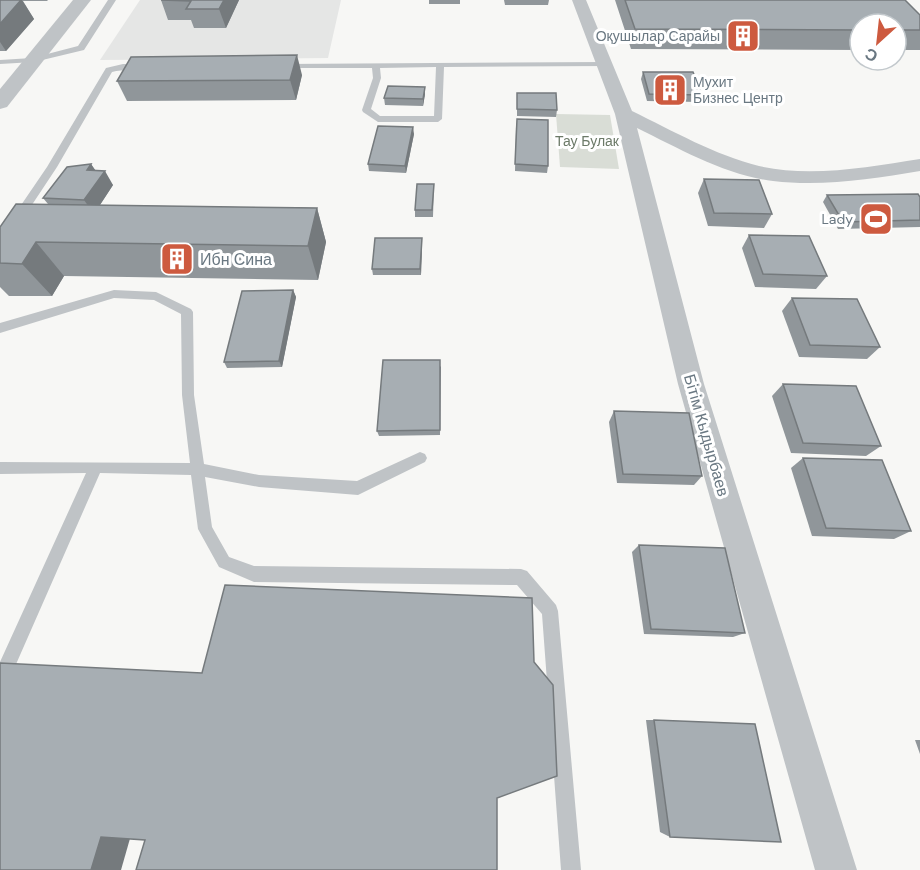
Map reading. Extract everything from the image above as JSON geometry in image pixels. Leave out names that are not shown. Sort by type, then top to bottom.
[{"type":"street","points":[[0,104],[82,0]]},
{"type":"street","name":"Бiтiм Кыдырбаев","points":[[579,0],[624,114],[691,384],[836,870]]},
{"type":"street","points":[[624,114],[702,152],[757,172],[814,177],[920,165]]},
{"type":"lane","points":[[0,62],[35,60],[81,48],[111,0]]},
{"type":"lane","points":[[273,66],[604,64]]},
{"type":"lane","points":[[376,65],[377,78],[366,110],[378,119],[438,119],[440,65]]},
{"type":"lane","points":[[0,244],[52,167],[109,70],[123,66],[157,66]]},
{"type":"lane","points":[[0,328],[114,294],[156,296],[187,312],[188,395],[205,529],[224,562],[254,574],[521,577],[550,610],[571,870]]},
{"type":"lane","points":[[0,468],[199,469],[259,481],[358,488],[420,458]]},
{"type":"lane","points":[[0,681],[96,467]]},
{"type":"shaded area","points":[[140,0],[341,0],[328,58],[100,60]]},
{"type":"green space","name":"Тау Булак","points":[[556,114],[610,115],[619,169],[560,167]]},
{"type":"building","points":[[0,0],[21,0],[0,24]]},
{"type":"building","points":[[161,0],[224,0],[219,9],[186,9],[191,1]]},
{"type":"building","points":[[625,0],[905,0],[920,15],[920,30],[908,30],[908,12],[848,12],[848,30],[635,29]]},
{"type":"building","points":[[297,55],[290,80],[117,81],[131,57]]},
{"type":"building","name":"Мухит Бизнес Центр","points":[[643,72],[693,72],[702,95],[649,94]]},
{"type":"building","points":[[388,86],[425,87],[423,99],[384,98]]},
{"type":"building","points":[[517,93],[556,93],[557,110],[517,109]]},
{"type":"building","points":[[517,119],[548,120],[548,166],[515,164]]},
{"type":"building","points":[[378,126],[413,127],[405,166],[368,164]]},
{"type":"building","points":[[91,164],[87,170],[105,171],[84,200],[43,198],[67,167]]},
{"type":"building","points":[[704,179],[759,180],[772,214],[714,213]]},
{"type":"building","points":[[417,184],[434,184],[432,210],[415,210]]},
{"type":"building","name":"Lady","points":[[918,194],[920,220],[843,222],[827,195]]},
{"type":"building","points":[[16,204],[317,208],[308,246],[36,242],[22,264],[0,263],[0,227]]},
{"type":"building","points":[[749,235],[809,236],[827,276],[763,274]]},
{"type":"building","points":[[375,238],[422,238],[420,269],[372,269]]},
{"type":"building","points":[[293,290],[279,361],[224,362],[242,291]]},
{"type":"building","points":[[792,298],[857,299],[880,347],[810,345]]},
{"type":"building","points":[[383,360],[440,360],[440,430],[377,431]]},
{"type":"building","points":[[783,384],[856,386],[881,446],[803,443]]},
{"type":"building","points":[[614,411],[689,413],[702,476],[623,474]]},
{"type":"building","points":[[803,458],[882,460],[911,531],[826,528]]},
{"type":"building","points":[[639,545],[725,548],[745,633],[651,629]]},
{"type":"building","points":[[225,585],[532,598],[534,662],[553,685],[557,776],[497,798],[497,870],[136,870],[145,840],[101,837],[91,870],[0,870],[0,663],[202,673]]},
{"type":"building","points":[[654,720],[755,724],[781,842],[670,837]]},
{"type":"place","name":"Оқушылар Сарайы","points":[[743,36]]},
{"type":"place","name":"Мухит Бизнес Центр","points":[[670,90]]},
{"type":"place","name":"Lady","points":[[876,219]]},
{"type":"place","name":"Ибн Сина","points":[[177,259]]}]
